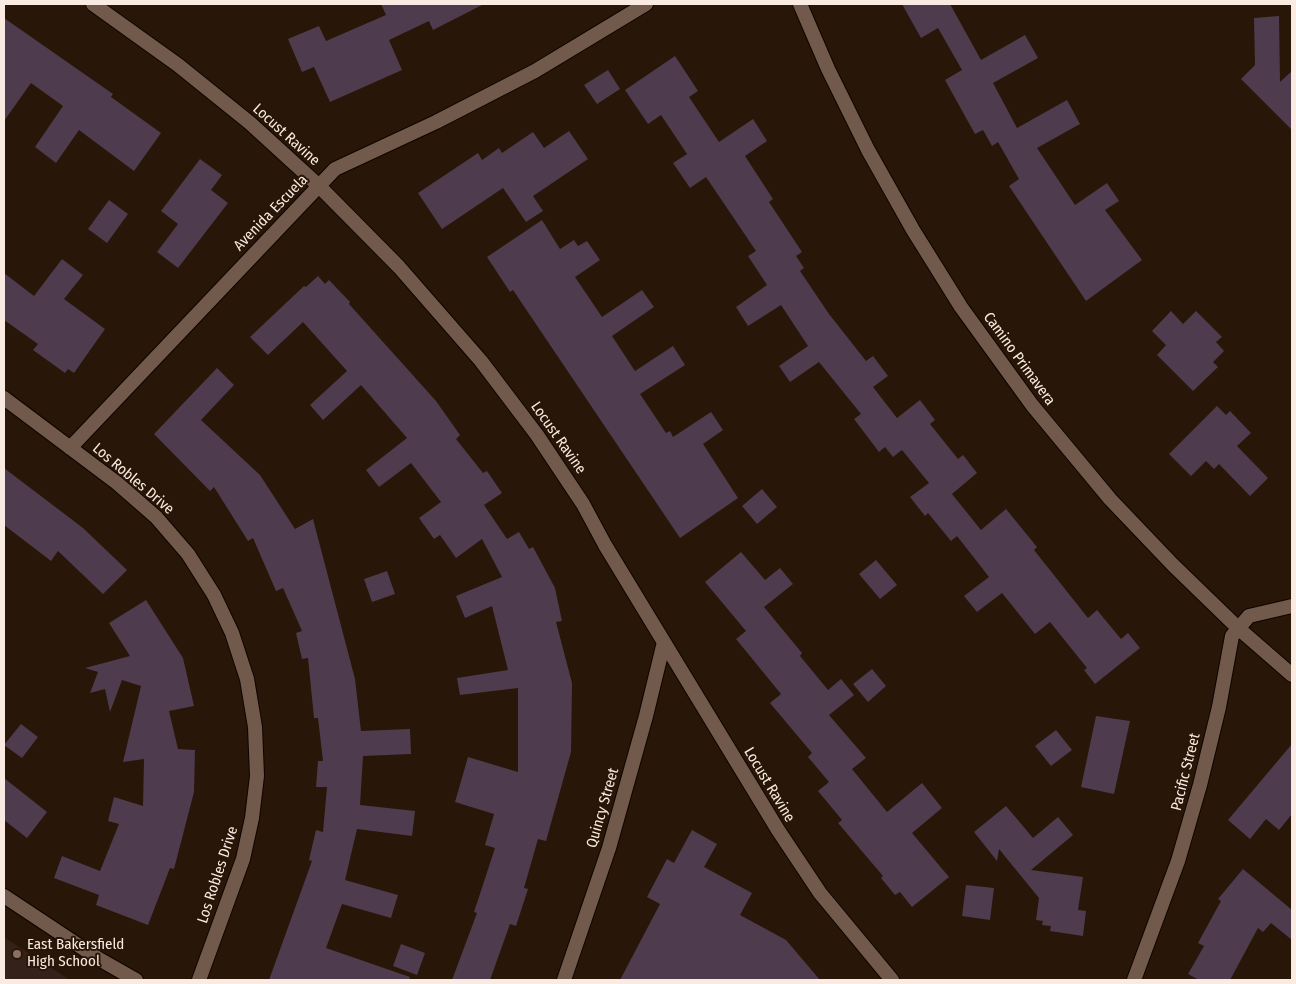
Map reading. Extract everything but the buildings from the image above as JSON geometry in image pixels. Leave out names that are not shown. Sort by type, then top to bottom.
[{"type":"street","name":"Locust Ravine","points":[[93,4],[178,65],[250,123],[319,186],[399,267],[481,361],[537,435],[584,504],[605,545],[783,838],[820,893],[892,980]]},
{"type":"street","name":"Avenida Escuela","points":[[70,448],[335,169],[436,122],[535,71],[646,4]]},
{"type":"street","name":"Camino Primavera","points":[[800,4],[828,69],[868,150],[913,230],[961,307],[1032,406],[1110,499],[1172,565],[1238,628],[1292,675]]},
{"type":"street","name":"Los Robles Drive","points":[[4,398],[117,483],[156,517],[188,554],[214,595],[232,633],[247,680],[255,727],[257,776],[252,818],[243,859],[199,980]]},
{"type":"street","points":[[1238,628],[1249,616],[1292,606]]},
{"type":"street","name":"Pacific Street","points":[[1134,980],[1181,852],[1210,746],[1232,636],[1238,628]]},
{"type":"street","name":"Quincy Street","points":[[564,980],[609,848],[646,716],[664,642]]},
{"type":"street","points":[[4,896],[99,959],[136,980]]},
{"type":"shaded area","name":"East Bakersfield High School","points":[[4,937],[45,964],[70,980],[4,980]]},
{"type":"place","name":"East Bakersfield High School","points":[[17,954]]}]
